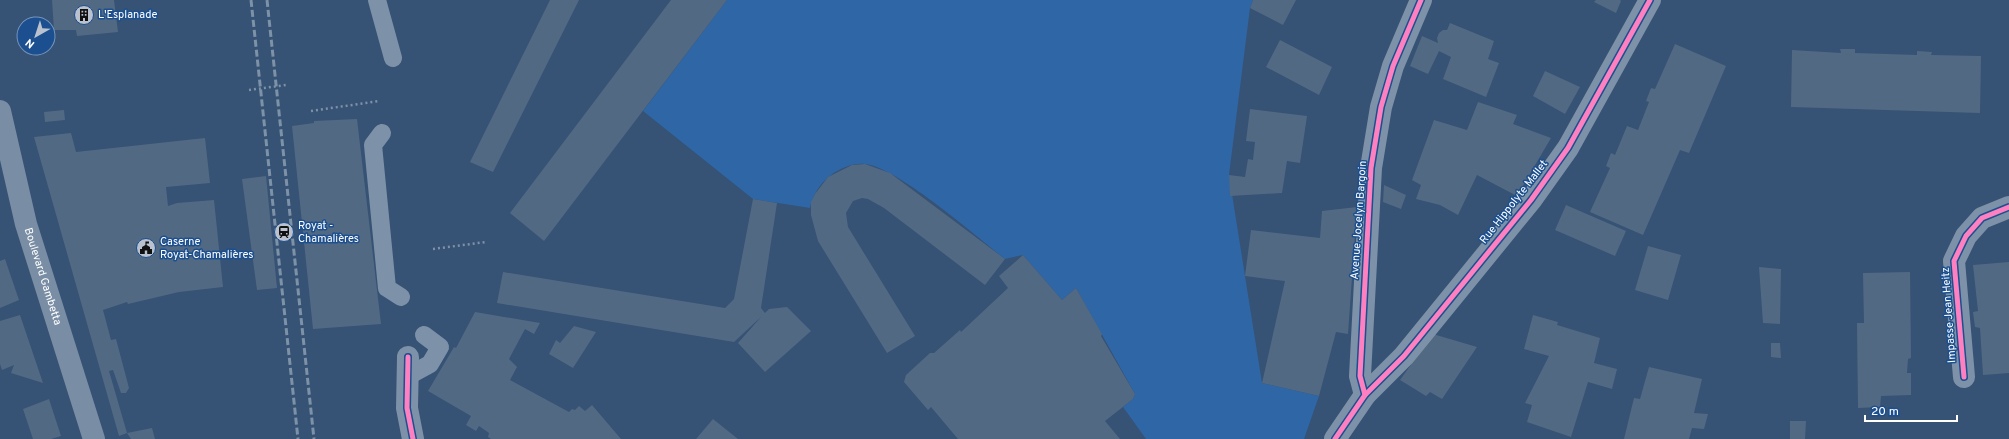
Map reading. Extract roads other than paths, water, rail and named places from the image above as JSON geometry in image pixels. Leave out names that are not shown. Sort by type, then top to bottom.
[{"type":"main road","name":"Boulevard Gambetta","points":[[0,111],[26,224],[94,439]]},
{"type":"street","name":"Avenue Jocelyn Bargoin","points":[[1365,395],[1360,376],[1371,168],[1381,107],[1393,66],[1420,0]]},
{"type":"street","name":"Rue Hippolyte Mallet","points":[[1365,395],[1404,356],[1531,200],[1568,148],[1650,0]]},
{"type":"street","name":"Impasse Jean Heitz","points":[[1964,377],[1954,261],[1966,236],[1982,218],[2009,207]]},
{"type":"street","points":[[408,366],[407,408],[413,439]]},
{"type":"street","points":[[1335,439],[1365,395]]},
{"type":"lane","points":[[377,0],[393,58]]},
{"type":"lane","points":[[382,134],[373,145],[387,288],[401,297]]},
{"type":"lane","points":[[408,366],[430,364],[440,347],[424,335]]},
{"type":"railway","points":[[251,0],[298,439]]},
{"type":"railway","points":[[267,0],[314,439]]},
{"type":"place","name":"L'Esplanade","points":[[84,15]]},
{"type":"place","name":"Royat - Chamalières","points":[[284,232]]},
{"type":"place","name":"Caserne Royat-Chamalières","points":[[146,248]]}]
